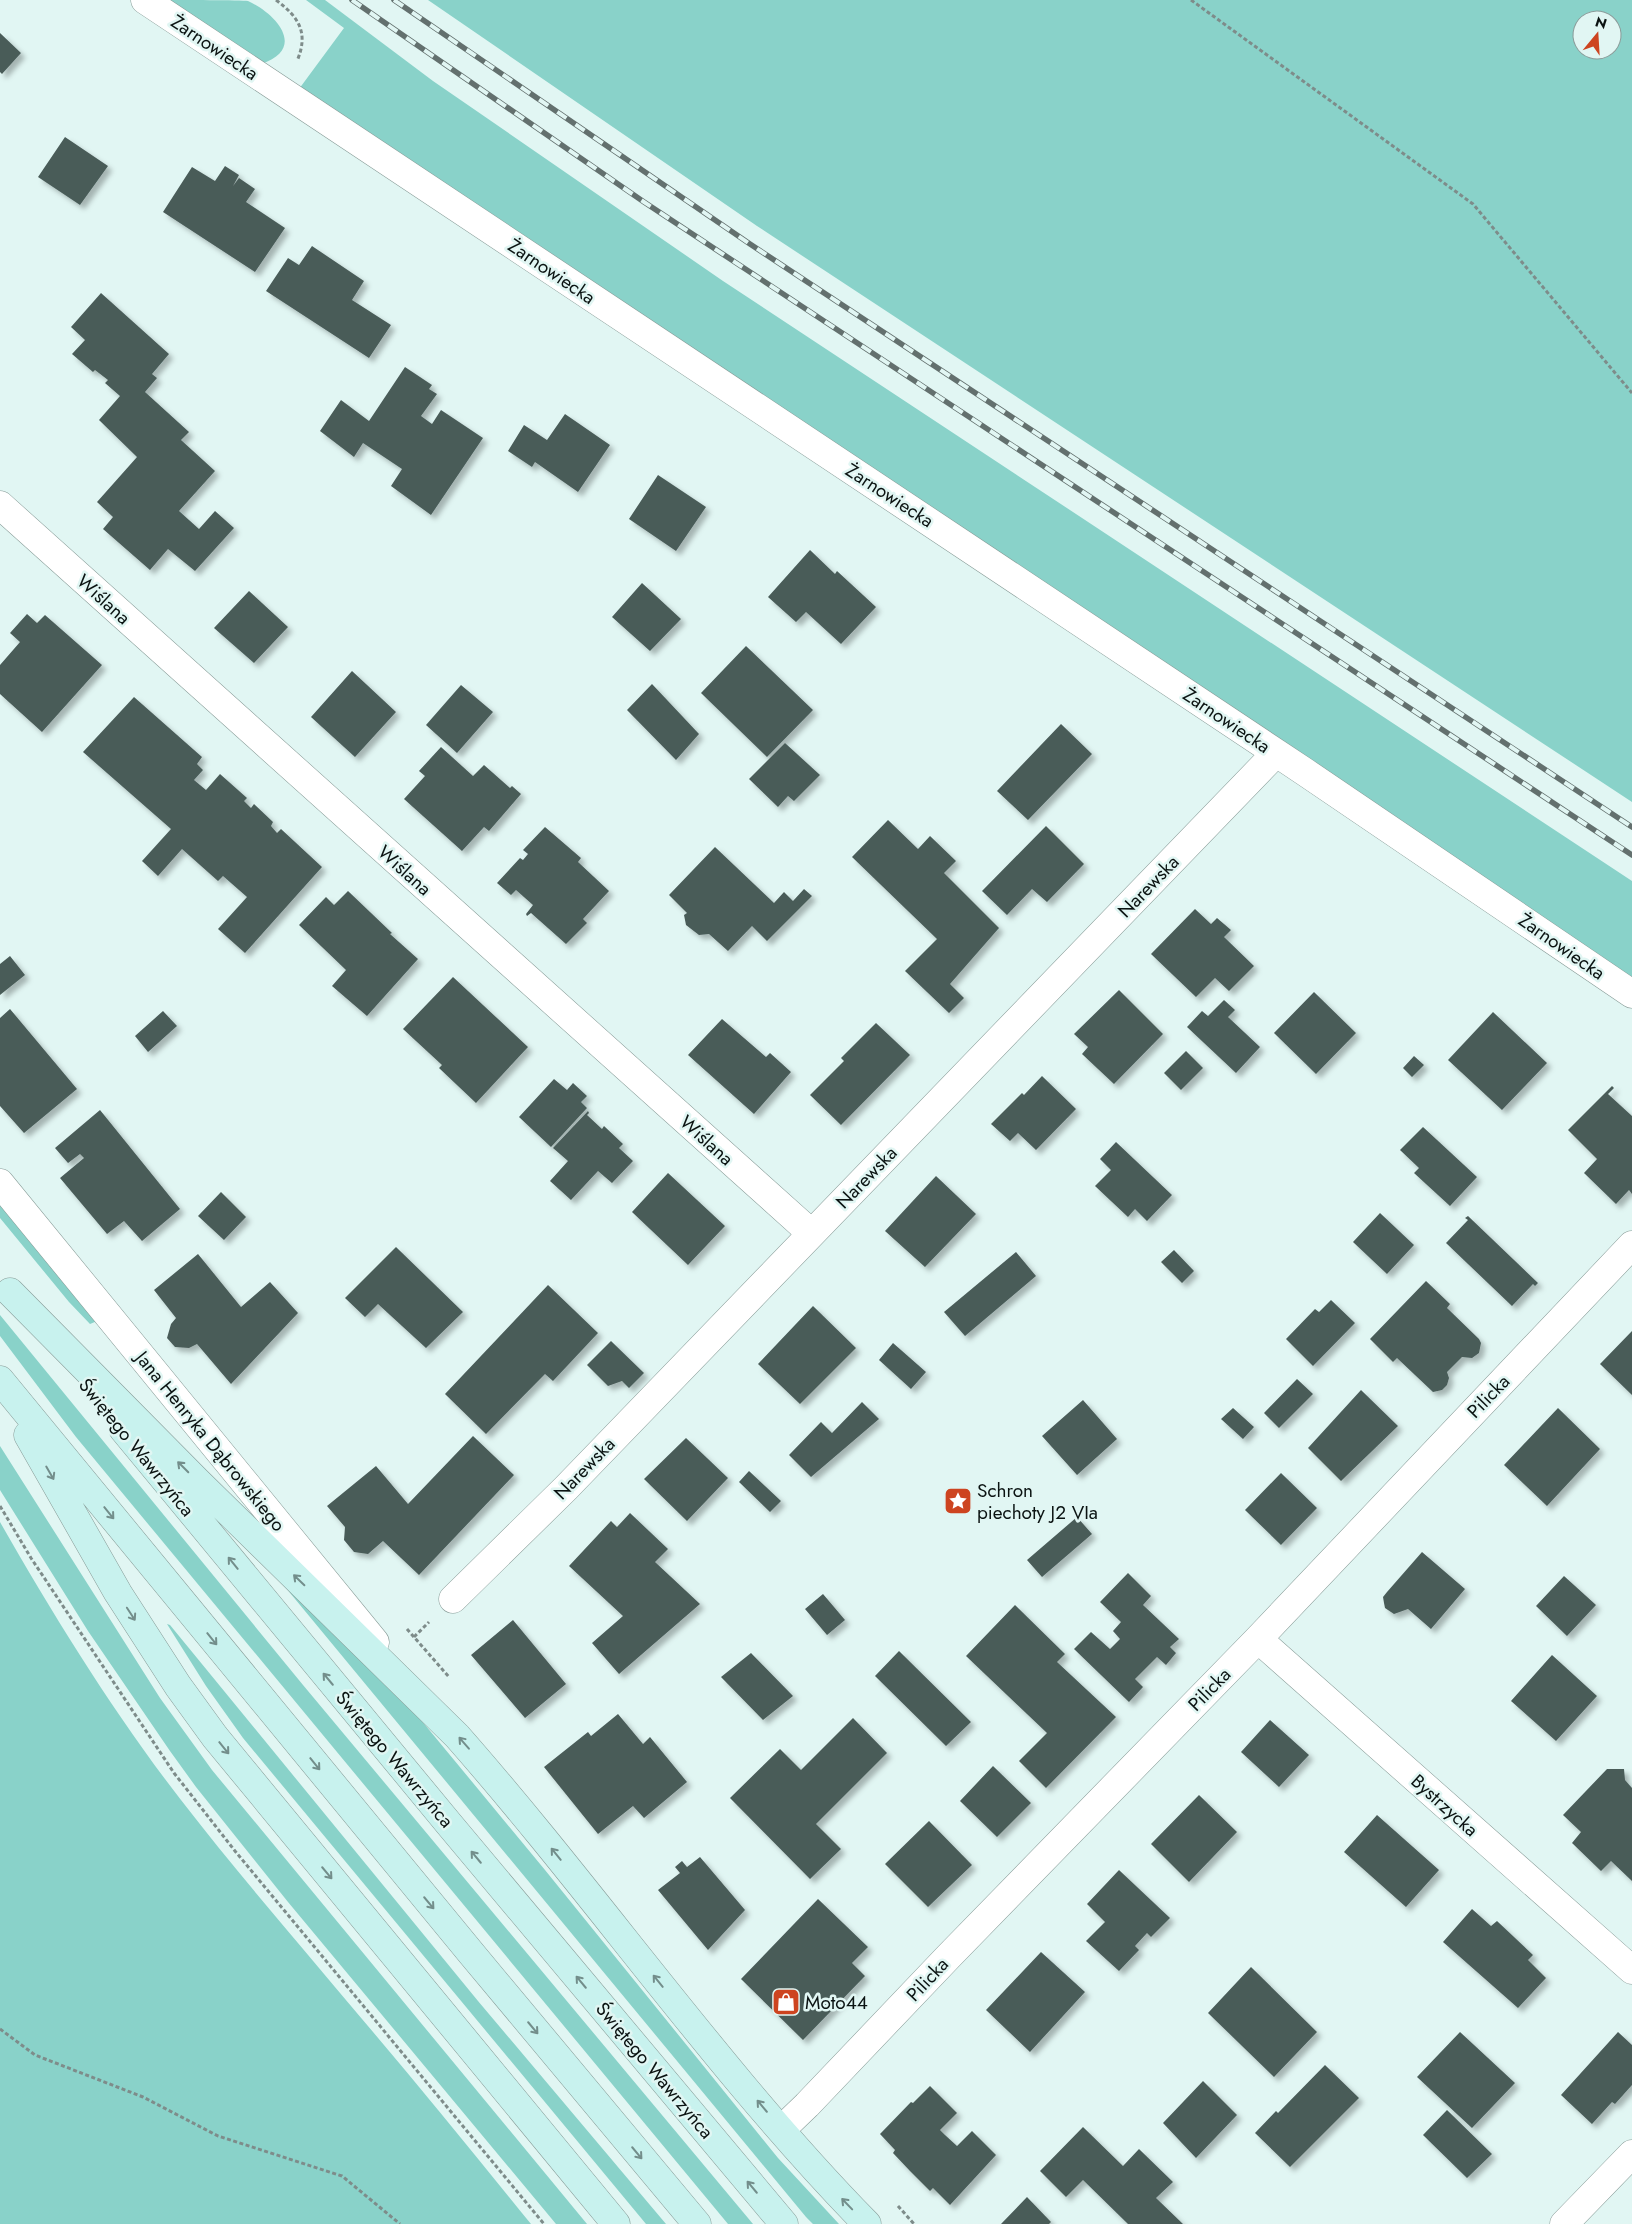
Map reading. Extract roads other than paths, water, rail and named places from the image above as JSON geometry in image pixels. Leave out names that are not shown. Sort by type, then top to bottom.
[{"type":"main road","points":[[5,1286],[190,1474],[422,1699],[496,1780],[698,2030],[782,2129],[867,2224]]},
{"type":"main road","name":"Świętego Wawrzyńca","points":[[5,1286],[342,1695],[784,2224]]},
{"type":"main road","points":[[0,1380],[459,1939],[697,2224]]},
{"type":"main road","points":[[0,1385],[118,1593],[178,1686],[253,1784],[616,2224]]},
{"type":"street","name":"Żarnowiecka","points":[[145,0],[1276,753],[1632,994]]},
{"type":"street","name":"Wiślana","points":[[0,505],[811,1233]]},
{"type":"street","name":"Narewska","points":[[453,1599],[572,1481],[1276,753]]},
{"type":"street","name":"Jana Henryka Dąbrowskiego","points":[[0,1183],[422,1699]]},
{"type":"street","name":"Pilicka","points":[[782,2129],[808,2105],[949,1956],[1258,1639],[1632,1245]]},
{"type":"street","name":"Bystrzycka","points":[[1258,1639],[1632,1970]]},
{"type":"street","points":[[1564,2224],[1632,2154]]},
{"type":"railway","points":[[352,0],[644,202],[1632,855]]},
{"type":"railway","points":[[394,0],[750,244],[1632,827]]},
{"type":"place","name":"Schron piechoty J2 VIa","points":[[958,1501]]},
{"type":"place","name":"Moto44","points":[[786,2002]]}]
